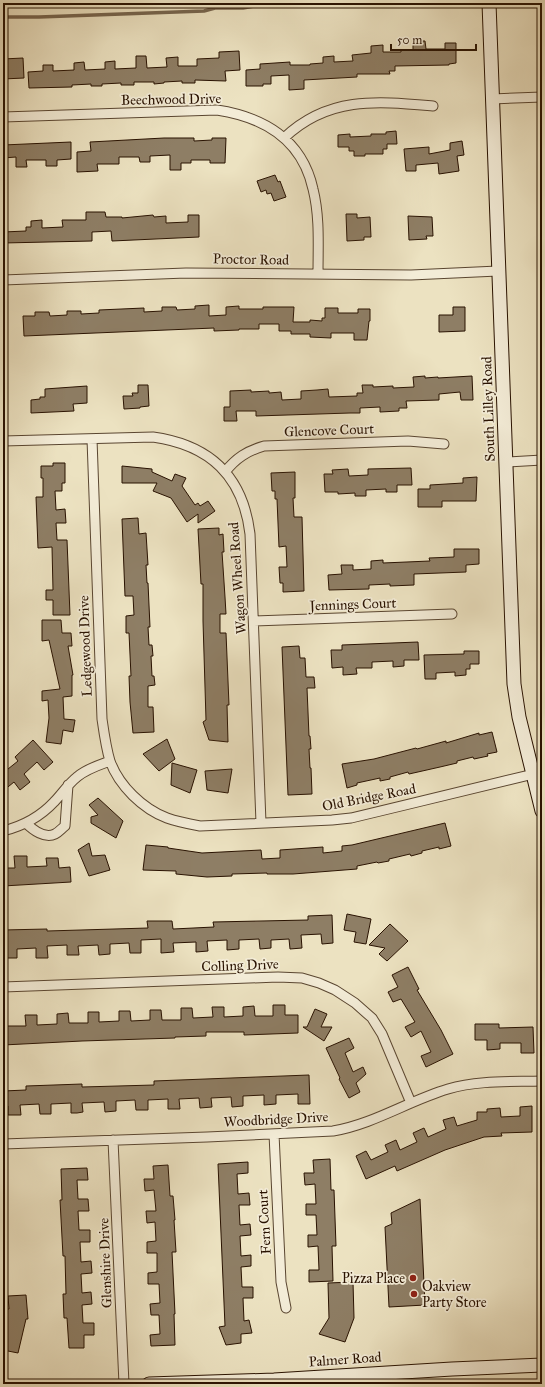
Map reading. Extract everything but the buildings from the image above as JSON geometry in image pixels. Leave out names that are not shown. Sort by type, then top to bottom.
[{"type":"street","name":"South Lilley Road","points":[[489,3],[514,684],[519,717],[537,773],[542,811]]},
{"type":"street","points":[[492,99],[542,97]]},
{"type":"street","points":[[284,138],[307,119],[342,106],[367,103],[406,103],[433,106]]},
{"type":"street","name":"Beechwood Drive","points":[[3,117],[216,110],[236,113],[254,119],[270,127],[284,138],[303,161],[309,174],[313,188],[318,226],[318,274]]},
{"type":"street","name":"Proctor Road","points":[[3,280],[186,273],[411,275],[498,271]]},
{"type":"street","name":"Wagon Wheel Road","points":[[3,442],[153,437],[189,445],[202,452],[225,472],[239,493],[245,506],[250,534],[261,823]]},
{"type":"street","name":"Ledgewood Drive","points":[[92,439],[102,719],[110,761],[115,771],[133,795],[147,807],[162,816],[174,820]]},
{"type":"street","name":"Glencove Court","points":[[225,472],[241,455],[253,449],[264,446],[408,441],[444,444]]},
{"type":"street","points":[[506,462],[542,460]]},
{"type":"street","name":"Jennings Court","points":[[254,621],[452,614]]},
{"type":"street","points":[[3,831],[26,823],[39,816],[77,777],[84,772],[110,761]]},
{"type":"street","name":"Old Bridge Road","points":[[174,820],[200,826],[309,822],[351,818],[537,773]]},
{"type":"street","points":[[26,823],[33,830],[45,835],[55,834],[65,826],[68,786]]},
{"type":"street","name":"Colling Drive","points":[[3,987],[278,977],[302,978],[319,983],[346,996],[372,1018],[382,1034],[411,1103]]},
{"type":"street","name":"Woodbridge Drive","points":[[3,1144],[317,1132],[348,1128],[378,1118],[411,1103],[449,1089],[476,1084],[542,1081]]},
{"type":"street","name":"Fern Court","points":[[274,1134],[281,1282],[286,1308]]},
{"type":"street","name":"Glenshire Drive","points":[[113,1140],[124,1384]]},
{"type":"street","name":"Palmer Road","points":[[150,1384],[274,1380],[542,1365]]},
{"type":"waterway","points":[[3,17],[204,11],[215,8],[243,8],[254,6],[340,6],[385,3]]},
{"type":"place","name":"Pizza Place","points":[[413,1278]]},
{"type":"place","name":"Oakview Party Store","points":[[414,1294]]}]
